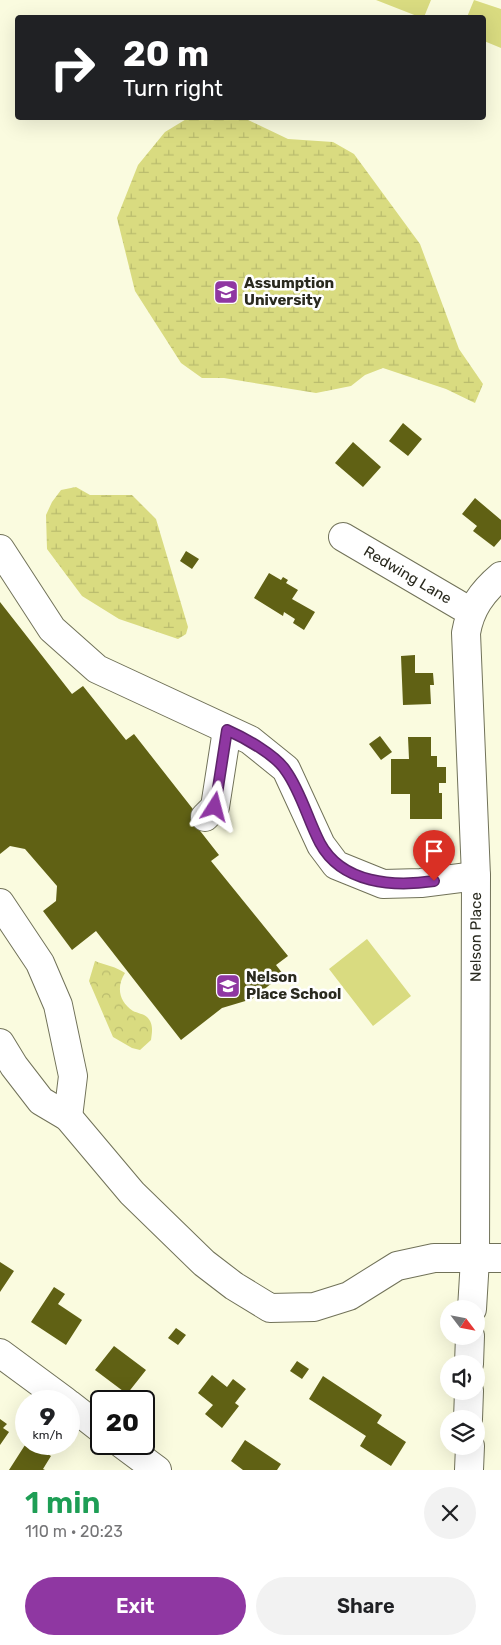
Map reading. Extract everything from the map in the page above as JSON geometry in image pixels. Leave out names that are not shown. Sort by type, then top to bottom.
[{"type":"street","name":"Redwing Lane","points":[[343,537],[471,612]]},
{"type":"street","points":[[0,549],[52,629],[97,669],[250,740],[286,770],[321,845],[336,865],[383,884],[421,883],[476,876]]},
{"type":"street","name":"Nelson Place","points":[[475,1300],[488,1259],[466,633],[471,612],[487,589],[501,576]]},
{"type":"street","points":[[205,817],[215,807],[227,730]]},
{"type":"street","points":[[0,903],[40,963],[58,1005],[73,1076],[68,1117]]},
{"type":"street","points":[[0,1043],[14,1066],[41,1101],[68,1117],[132,1193],[204,1263],[234,1286],[270,1308],[314,1307],[350,1296],[397,1266],[434,1258],[488,1259]]},
{"type":"street","points":[[0,1353],[49,1390]]},
{"type":"street","points":[[137,1455],[157,1470]]},
{"type":"street","points":[[469,1470],[470,1455]]},
{"type":"green space","points":[[376,0],[431,0],[425,15],[414,15]]},
{"type":"green space","points":[[474,0],[501,9],[501,48],[486,42],[486,15],[468,15]]},
{"type":"green space","points":[[185,120],[248,120],[288,139],[333,142],[354,154],[420,244],[459,349],[483,384],[475,403],[446,389],[383,368],[365,375],[351,386],[316,393],[224,378],[202,378],[181,363],[135,291],[117,218],[138,165],[165,132]]},
{"type":"green space","points":[[76,487],[90,495],[132,495],[156,519],[188,627],[186,634],[178,639],[119,619],[82,596],[47,549],[46,515],[52,502],[61,490]]},
{"type":"green space","points":[[367,939],[411,996],[373,1026],[329,969]]},
{"type":"green space","points":[[95,961],[125,973],[120,984],[122,999],[133,1011],[146,1016],[151,1022],[151,1040],[140,1050],[132,1048],[113,1037],[89,981]]},
{"type":"building","points":[[403,423],[422,439],[408,456],[389,441]]},
{"type":"building","points":[[353,442],[381,467],[363,487],[335,463]]},
{"type":"building","points":[[475,498],[501,520],[501,539],[494,547],[473,531],[477,526],[462,514]]},
{"type":"building","points":[[186,551],[199,559],[192,569],[180,561]]},
{"type":"building","points":[[269,573],[281,580],[283,577],[288,580],[286,583],[298,590],[292,599],[315,612],[304,630],[293,623],[295,619],[284,612],[283,616],[254,598]]},
{"type":"building","points":[[0,602],[72,694],[83,686],[126,740],[134,734],[196,813],[190,818],[219,855],[211,861],[288,956],[276,965],[283,974],[252,999],[222,1008],[181,1040],[96,931],[72,950],[43,911],[56,901],[57,886],[25,849],[10,846],[0,854]]},
{"type":"building","points":[[415,655],[415,673],[433,673],[434,685],[430,685],[431,704],[403,705],[401,656]]},
{"type":"building","points":[[380,736],[392,752],[381,760],[369,744]]},
{"type":"building","points":[[408,737],[431,737],[431,756],[437,756],[437,767],[446,767],[446,783],[439,783],[439,793],[442,793],[442,819],[410,819],[410,794],[391,794],[391,759],[409,759]]},
{"type":"building","points":[[0,1262],[14,1271],[0,1292]]},
{"type":"building","points":[[54,1287],[65,1294],[58,1304],[82,1320],[66,1345],[31,1322]]},
{"type":"building","points":[[176,1328],[186,1335],[178,1345],[168,1338]]},
{"type":"building","points":[[114,1346],[146,1370],[130,1390],[122,1390],[95,1370]]},
{"type":"building","points":[[297,1361],[309,1369],[302,1379],[290,1371]]},
{"type":"building","points":[[212,1375],[227,1387],[233,1379],[246,1389],[235,1403],[239,1406],[222,1428],[205,1414],[213,1405],[198,1393]]},
{"type":"building","points":[[323,1376],[382,1415],[377,1423],[406,1442],[391,1466],[360,1446],[366,1436],[309,1399]]},
{"type":"building","points":[[0,1419],[7,1424],[3,1428],[9,1432],[0,1445]]},
{"type":"building","points":[[245,1440],[281,1464],[277,1470],[243,1470],[231,1461]]},
{"type":"building","points":[[19,1455],[51,1456],[43,1469],[45,1470],[9,1470]]},
{"type":"place","name":"Assumption University","points":[[226,292]]},
{"type":"place","name":"Nelson Place School","points":[[228,986]]},
{"type":"route","points":[[215,807],[227,730],[250,740],[286,770],[321,845],[336,865],[383,884],[434,881]]}]
